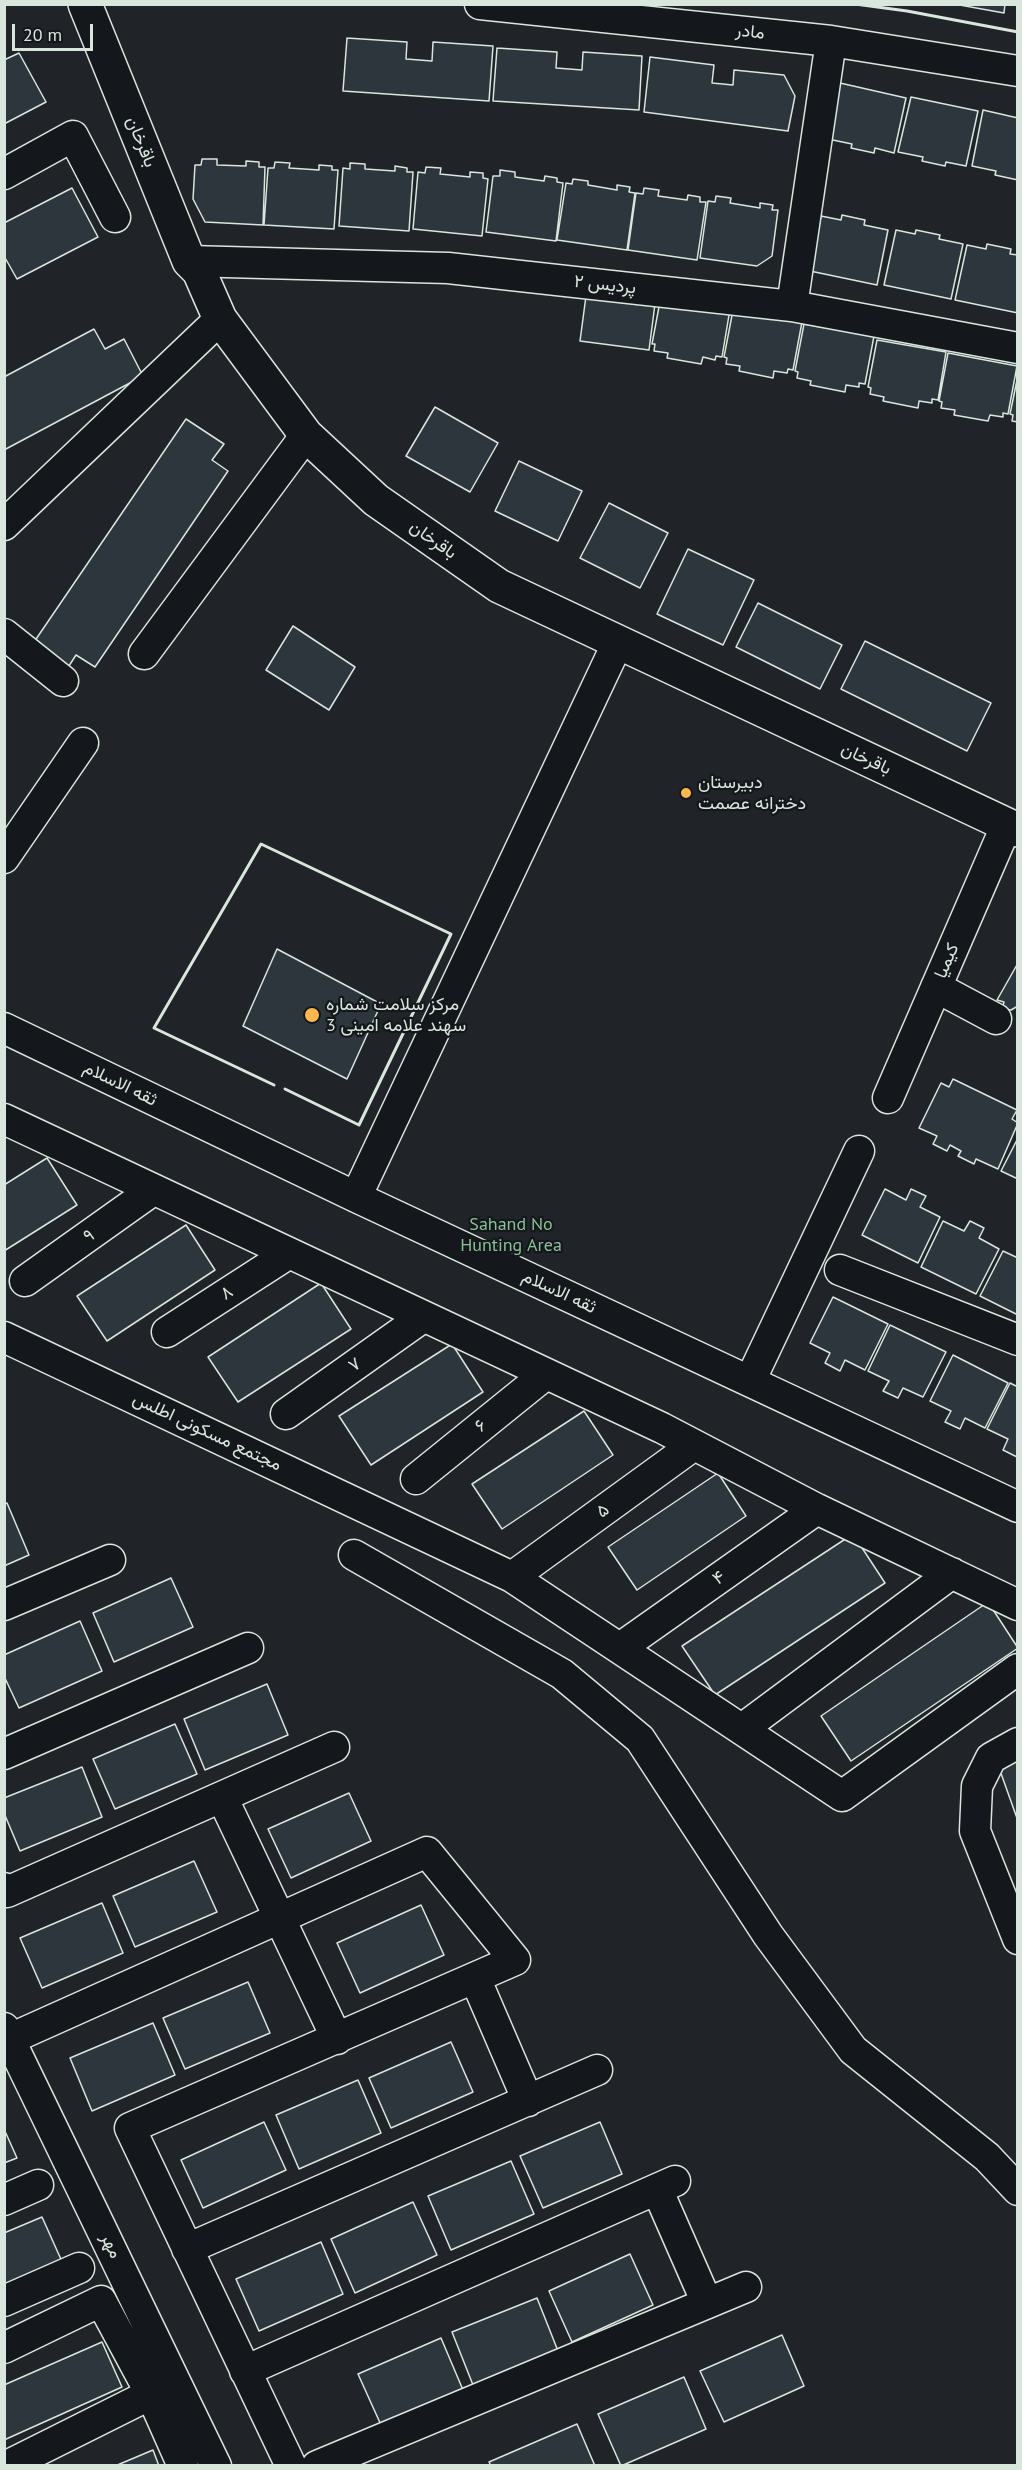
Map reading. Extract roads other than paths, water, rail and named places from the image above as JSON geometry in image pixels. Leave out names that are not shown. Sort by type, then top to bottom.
[{"type":"main road","name":"باقرخان","points":[[85,4],[189,261],[199,271],[220,319],[306,435],[376,500],[499,586],[1012,827]]},
{"type":"street","name":"مادر","points":[[480,4],[831,41],[1017,71]]},
{"type":"street","points":[[792,306],[831,41]]},
{"type":"street","points":[[4,174],[73,136],[115,218]]},
{"type":"street","name":"پردیس ۲","points":[[189,261],[448,268],[792,306],[1017,348]]},
{"type":"street","points":[[4,525],[220,319]]},
{"type":"street","points":[[144,654],[306,435]]},
{"type":"street","points":[[4,634],[63,681]]},
{"type":"street","points":[[356,1197],[618,642]]},
{"type":"street","points":[[4,858],[83,743]]},
{"type":"street","name":"کیمیا","points":[[888,1098],[936,987],[1012,827]]},
{"type":"street","points":[[936,987],[996,1019]]},
{"type":"street","name":"ثقه الاسلام","points":[[4,1028],[356,1197],[1017,1507]]},
{"type":"street","points":[[7,1124],[546,1374],[1017,1605]]},
{"type":"street","points":[[750,1381],[859,1151]]},
{"type":"street","name":"۹","points":[[25,1281],[153,1190]]},
{"type":"street","name":"۸","points":[[166,1332],[288,1254]]},
{"type":"street","points":[[840,1270],[1017,1340]]},
{"type":"street","name":"۷","points":[[286,1414],[423,1317]]},
{"type":"street","name":"مجتمع مسکونی اطلس","points":[[4,1336],[512,1578],[842,1796],[1017,1669]]},
{"type":"street","name":"۶","points":[[416,1479],[546,1374]]},
{"type":"street","name":"۵","points":[[512,1578],[694,1445]]},
{"type":"street","name":"۴","points":[[620,1648],[818,1509]]},
{"type":"street","points":[[354,1555],[562,1674],[640,1739],[768,1935],[853,2050],[987,2157],[1017,2190]]},
{"type":"street","points":[[4,1605],[110,1560]]},
{"type":"street","points":[[742,1728],[952,1573]]},
{"type":"street","points":[[4,1754],[248,1648]]},
{"type":"street","points":[[1017,1743],[991,1758],[977,1786],[975,1831],[1017,1939]]},
{"type":"street","points":[[4,1888],[7,1892],[334,1747]]},
{"type":"street","points":[[222,1797],[337,2039]]},
{"type":"street","points":[[7,2034],[427,1852],[515,1960],[130,2128],[291,2466]]},
{"type":"street","points":[[475,1978],[528,2101]]},
{"type":"street","name":"مهر","points":[[7,2034],[216,2466]]},
{"type":"street","points":[[188,2249],[597,2070]]},
{"type":"street","points":[[4,2200],[38,2185]]},
{"type":"street","points":[[245,2371],[666,2185],[707,2303]]},
{"type":"street","points":[[4,2301],[79,2268]]},
{"type":"street","points":[[317,2466],[746,2287]]},
{"type":"street","points":[[4,2348],[101,2301],[151,2394],[183,2466]]},
{"type":"street","points":[[7,2466],[151,2394]]},
{"type":"place","name":"دبیرستان دخترانه عصمت","points":[[686,793]]},
{"type":"place","name":"مرکز سلامت شماره 3 سهند علامه امینی","points":[[312,1015]]},
{"type":"park label","name":"Sahand No Hunting Area","points":[[511,1235]]}]
